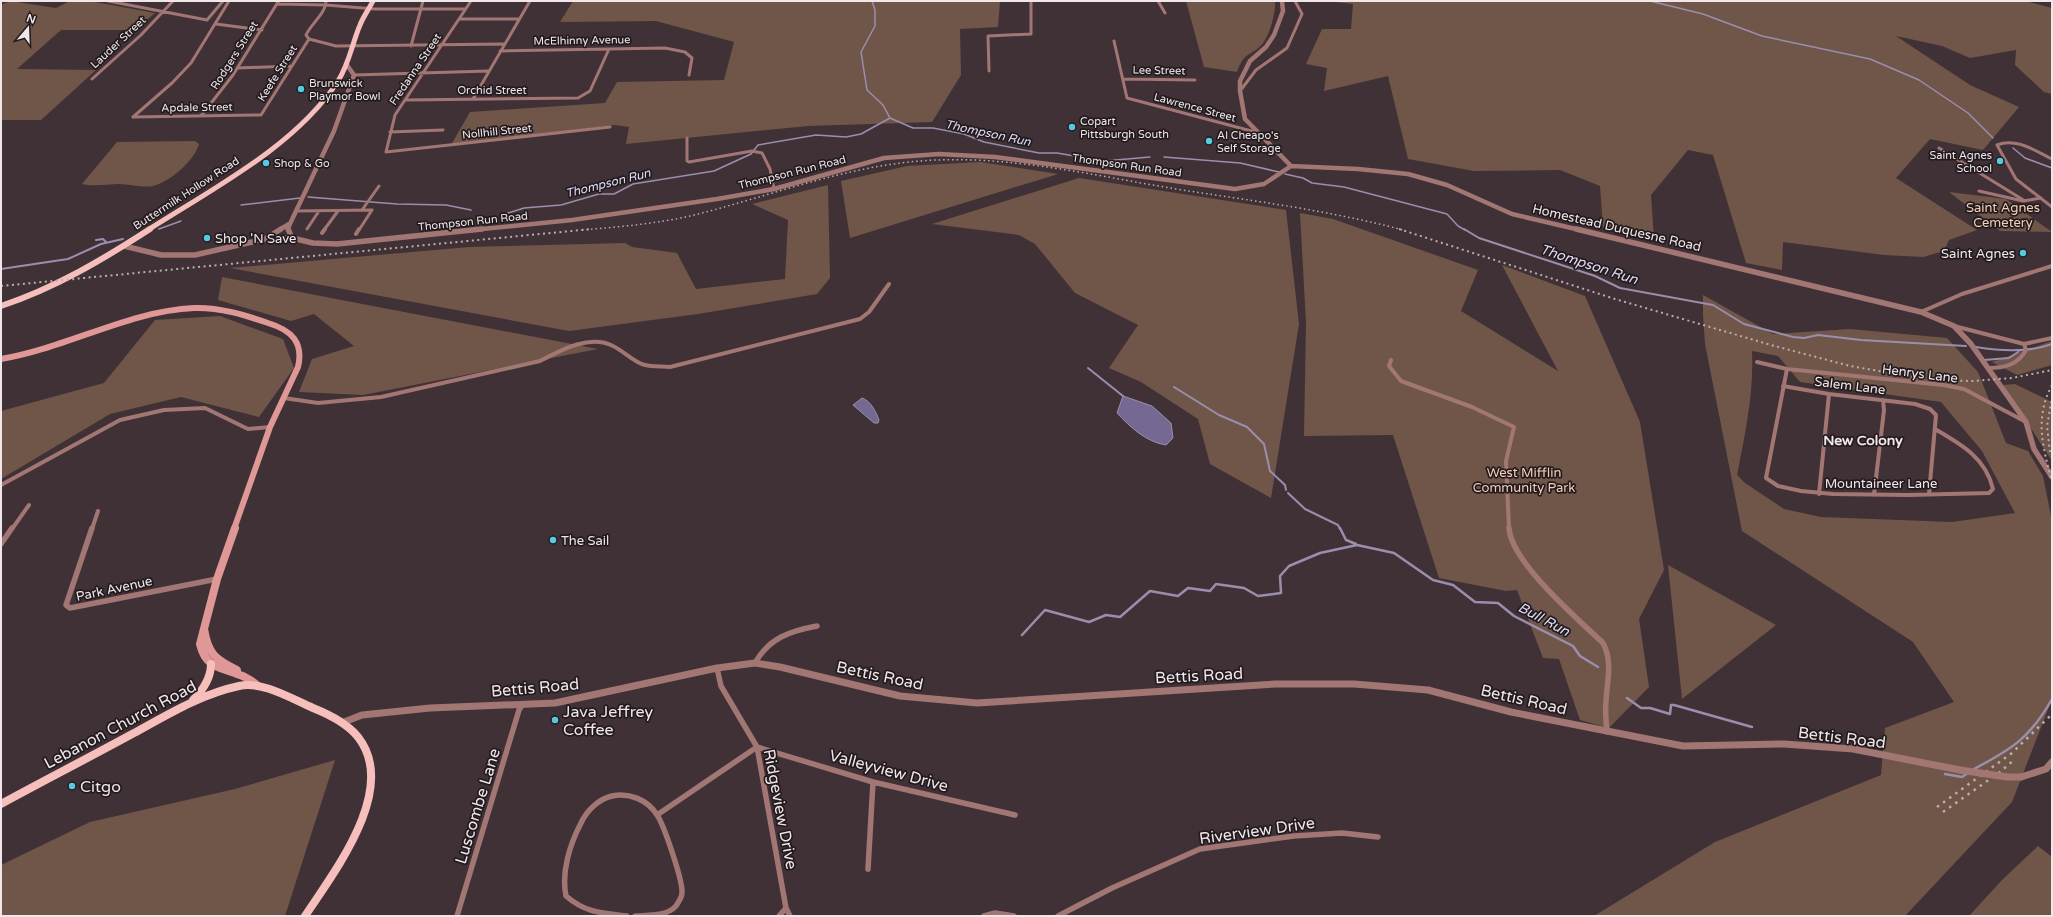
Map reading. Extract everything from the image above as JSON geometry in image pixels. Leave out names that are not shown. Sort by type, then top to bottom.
[{"type":"main road","name":"Buttermilk Hollow Road","points":[[1,307],[72,276],[124,246],[241,170],[280,141],[322,101],[339,80],[354,46],[360,26],[372,1]]},
{"type":"main road","points":[[1,359],[38,352],[147,315],[179,309],[214,309],[266,322],[283,329],[293,336],[300,349],[300,359],[270,427],[217,579],[204,629],[200,636],[199,645],[203,654],[211,664],[231,673],[237,674],[257,685],[334,716],[344,722],[358,733],[367,749],[373,768],[372,786],[368,804],[361,822],[348,847],[305,916]]},
{"type":"main road","points":[[204,629],[205,643],[208,650],[220,662],[236,670],[237,674]]},
{"type":"main road","points":[[190,703],[207,682],[211,670],[211,664]]},
{"type":"main road","name":"Lebanon Church Road","points":[[1,804],[190,703],[224,690],[240,686],[257,685]]},
{"type":"street","points":[[108,1],[120,2],[207,20],[224,1]]},
{"type":"street","name":"Lauder Street","points":[[92,79],[173,1]]},
{"type":"street","points":[[229,1],[219,16],[216,24],[262,30]]},
{"type":"street","points":[[411,46],[418,21],[419,8],[423,1]]},
{"type":"street","name":"Fredanna Street","points":[[386,152],[390,132],[396,115],[471,1]]},
{"type":"street","points":[[473,99],[530,1]]},
{"type":"street","points":[[989,71],[988,36],[1031,34],[1031,1]]},
{"type":"street","points":[[1158,1],[1165,13]]},
{"type":"street","points":[[1282,1],[1283,11],[1274,34],[1266,47],[1250,61],[1240,82],[1240,91],[1245,118],[1291,166]]},
{"type":"street","points":[[1240,91],[1256,70],[1287,48],[1302,14],[1295,1]]},
{"type":"street","points":[[278,2],[326,3],[369,7],[375,9],[465,9]]},
{"type":"street","name":"Rodgers Street","points":[[201,116],[217,99],[238,68],[278,2]]},
{"type":"street","name":"Keefe Street","points":[[262,115],[309,39],[306,34],[326,3]]},
{"type":"street","points":[[459,19],[519,19]]},
{"type":"street","name":"Apdale Street","points":[[216,24],[185,71],[133,117],[262,115]]},
{"type":"street","points":[[309,39],[336,46],[504,44]]},
{"type":"street","points":[[1114,41],[1123,79]]},
{"type":"street","name":"McElhinny Avenue","points":[[500,51],[665,48],[686,52],[692,58],[689,76]]},
{"type":"street","name":"Orchid Street","points":[[405,100],[578,98],[590,90],[609,49]]},
{"type":"street","points":[[347,64],[354,75]]},
{"type":"street","points":[[238,68],[292,66]]},
{"type":"street","points":[[354,75],[488,71]]},
{"type":"street","points":[[292,238],[288,231],[289,224],[297,211],[334,131],[354,75]]},
{"type":"street","name":"Lee Street","points":[[1123,79],[1195,80]]},
{"type":"street","name":"Lawrence Street","points":[[1123,79],[1127,98],[1259,133]]},
{"type":"street","name":"Nollhill Street","points":[[386,152],[610,127]]},
{"type":"street","points":[[390,132],[443,130]]},
{"type":"street","points":[[687,138],[686,161],[689,162],[752,151],[762,153],[770,169],[774,189]]},
{"type":"street","points":[[2052,159],[2013,143],[2002,142],[1997,145],[2016,179],[2052,207]]},
{"type":"street","points":[[1939,148],[2025,201]]},
{"type":"street","name":"Thompson Run Road","points":[[124,246],[161,255],[185,256],[265,239],[292,238],[313,243],[337,244],[479,231],[588,218],[774,189],[884,158],[939,154],[995,157],[1235,189],[1264,184],[1291,166]]},
{"type":"street","name":"Homestead Duquesne Road","points":[[1291,166],[1386,172],[1424,178],[1453,188],[1484,203],[1512,214],[1921,312],[1954,326],[1988,368],[2026,422],[2034,449],[2052,476]]},
{"type":"street","points":[[362,210],[379,186]]},
{"type":"street","points":[[1979,191],[2025,201],[2041,198]]},
{"type":"street","points":[[307,229],[319,210]]},
{"type":"street","points":[[322,233],[338,210]]},
{"type":"street","points":[[297,211],[372,210],[356,234]]},
{"type":"street","name":"Thompson Run Road","points":[[265,239],[289,224]]},
{"type":"street","points":[[1921,312],[1962,294],[2052,266]]},
{"type":"street","points":[[284,398],[318,403],[381,397],[540,361],[563,349],[593,342],[612,345],[644,366],[670,367],[860,319],[869,312],[889,284]]},
{"type":"street","points":[[1954,326],[1986,333],[2025,347],[2052,338]]},
{"type":"street","points":[[1988,368],[2000,368],[2014,364],[2022,358],[2025,347]]},
{"type":"street","points":[[1391,360],[1389,366],[1401,381],[1472,407],[1514,427],[1506,461],[1509,531],[1514,545],[1541,584],[1603,643],[1609,652],[1606,732]]},
{"type":"street","name":"Henrys Lane","points":[[1757,362],[1803,372],[1943,385],[1964,389],[2026,422]]},
{"type":"street","points":[[1783,386],[1787,369]]},
{"type":"street","name":"Salem Lane","points":[[1783,386],[1829,394],[1915,404],[1925,406],[1932,410],[1936,415],[1929,494]]},
{"type":"street","name":"Mountaineer Lane","points":[[1783,386],[1766,472],[1768,482],[1776,487],[1820,494],[1874,495],[1989,493],[1993,489],[1992,483],[1978,456],[1935,429]]},
{"type":"street","points":[[1820,494],[1829,394]]},
{"type":"street","points":[[1874,495],[1884,410],[1883,400]]},
{"type":"street","points":[[1,485],[120,420],[164,410],[205,408],[248,429],[270,427]]},
{"type":"street","points":[[1,543],[29,504]]},
{"type":"street","name":"Park Avenue","points":[[98,510],[66,605],[70,608],[217,579]]},
{"type":"street","points":[[754,663],[759,654],[769,643],[790,632],[817,626]]},
{"type":"street","name":"Bettis Road","points":[[344,722],[362,715],[430,708],[523,704],[579,699],[717,668],[754,663],[780,667],[900,696],[977,703],[1275,684],[1354,684],[1400,687],[1428,690],[1511,712],[1683,746],[1784,744],[1853,749],[2007,778],[2020,777],[2046,769],[2052,762]]},
{"type":"street","name":"Ridgeview Drive","points":[[717,668],[721,686],[757,747],[786,908],[790,916]]},
{"type":"street","name":"Luscombe Lane","points":[[457,916],[519,710],[523,704]]},
{"type":"street","points":[[657,815],[757,747]]},
{"type":"street","name":"Valleyview Drive","points":[[757,747],[873,782],[1015,815]]},
{"type":"street","points":[[868,869],[873,782]]},
{"type":"street","points":[[627,916],[596,912],[579,907],[566,896],[564,881],[576,830],[588,811],[602,798],[621,794],[642,800],[657,815],[664,828],[680,881],[682,894],[676,907],[661,914],[635,916]]},
{"type":"street","name":"Riverview Drive","points":[[1058,916],[1112,888],[1200,849],[1294,836],[1342,833],[1364,834],[1378,837]]},
{"type":"street","points":[[779,916],[786,908]]},
{"type":"street","points":[[984,916],[995,913],[1014,916]]},
{"type":"green space","points":[[10,1],[56,8],[70,1],[90,1],[155,13],[135,30],[61,30],[17,69],[96,70],[41,120],[1,120],[1,5]]},
{"type":"green space","points":[[573,1],[1000,1],[998,27],[960,29],[961,75],[932,122],[808,126],[626,144],[629,127],[615,125],[451,145],[470,112],[605,103],[617,82],[724,80],[734,42],[656,21],[560,22]]},
{"type":"green space","points":[[1186,1],[1275,1],[1275,11],[1266,39],[1259,47],[1246,56],[1237,72],[1204,67]]},
{"type":"green space","points":[[1327,1],[2025,1],[2052,8],[2052,94],[2044,92],[2015,65],[2016,50],[1970,58],[1942,46],[1896,36],[1970,85],[2019,107],[1983,150],[1930,139],[1896,178],[1977,230],[1949,240],[1944,251],[1923,257],[1884,255],[1783,242],[1782,270],[1746,263],[1713,155],[1688,150],[1651,195],[1654,239],[1603,227],[1600,186],[1560,170],[1474,171],[1408,159],[1388,76],[1324,91],[1327,68],[1306,64],[1322,29],[1351,29],[1353,4]]},
{"type":"green space","points":[[195,141],[199,144],[193,157],[181,170],[160,184],[145,187],[123,184],[82,184],[117,142]]},
{"type":"green space","points":[[980,162],[1058,174],[850,238],[841,181],[907,166]]},
{"type":"green space","points":[[1079,178],[1286,210],[1299,324],[1271,498],[1210,464],[1198,419],[1141,382],[1109,368],[1138,325],[1075,293],[1035,244],[1019,235],[932,224]]},
{"type":"green space","points":[[828,185],[830,278],[817,294],[698,314],[569,331],[230,268],[469,247],[625,243],[632,247],[677,253],[696,289],[785,279],[788,220],[752,204]]},
{"type":"green space","name":"Saint Agnes Cemetery","points":[[1949,192],[2006,199],[2052,232],[2000,231]]},
{"type":"green space","name":"West Mifflin Community Park","points":[[1300,213],[1333,219],[1478,270],[1461,311],[1558,371],[1502,265],[1585,296],[1640,422],[1664,570],[1639,619],[1649,687],[1609,728],[1580,720],[1559,659],[1543,658],[1517,590],[1506,591],[1439,578],[1393,435],[1304,436],[1306,323]]},
{"type":"green space","points":[[222,277],[598,349],[363,395],[299,392],[312,359],[354,346],[314,314],[291,321],[218,300]]},
{"type":"green space","points":[[1703,295],[1773,334],[1850,329],[1947,338],[1978,372],[2006,443],[2028,451],[2043,476],[2052,521],[2052,699],[2012,802],[1905,916],[1594,916],[1715,842],[1881,775],[1885,728],[1954,702],[1913,642],[1742,531],[1705,344]],"holes":[[[1752,351],[1778,356],[1800,382],[1941,402],[1982,451],[2015,513],[1952,522],[1821,517],[1784,509],[1745,483],[1737,475],[1746,429],[1752,383]]]},
{"type":"green space","points":[[220,316],[283,339],[294,368],[259,417],[181,397],[110,414],[1,479],[1,411],[104,383],[155,320]]},
{"type":"green space","points":[[2052,341],[2052,365],[2017,375],[1992,362]]},
{"type":"green space","points":[[2015,384],[2050,401],[2052,400],[2052,461],[2003,385]]},
{"type":"green space","points":[[1668,565],[1776,625],[1682,699]]},
{"type":"green space","points":[[335,760],[285,916],[1,916],[1,865],[90,822],[235,789]]},
{"type":"green space","points":[[2038,846],[2052,857],[2052,916],[1969,916],[2002,880]]},
{"type":"shaded area","points":[[1123,396],[1152,406],[1171,423],[1173,438],[1166,445],[1152,441],[1127,423],[1117,413]]},
{"type":"shaded area","points":[[862,398],[873,407],[879,420],[878,423],[874,423],[853,405]]},
{"type":"waterway","points":[[872,1],[875,10],[875,26],[861,52],[867,90],[883,105],[890,118]]},
{"type":"waterway","points":[[1650,1],[1703,14],[1762,36],[1870,59],[1919,80],[1968,113],[1993,138]]},
{"type":"waterway","name":"Thompson Run","points":[[508,213],[524,208],[561,205],[599,194],[614,194],[633,184],[714,171],[751,154],[758,145],[816,135],[846,137],[861,134],[890,118]]},
{"type":"waterway","name":"Thompson Run","points":[[890,118],[913,128],[933,128],[964,134],[984,142],[1039,153],[1057,153],[1104,161],[1150,157]]},
{"type":"waterway","points":[[2013,148],[2025,158],[2052,168]]},
{"type":"waterway","name":"Thompson Run","points":[[1164,157],[1240,163],[1279,172]]},
{"type":"waterway","name":"Thompson Run","points":[[1285,174],[1303,178],[1312,183],[1344,187],[1447,214],[1458,226],[1465,230]]},
{"type":"waterway","name":"Thompson Run","points":[[308,197],[397,204],[446,205],[471,210]]},
{"type":"waterway","name":"Thompson Run","points":[[241,205],[300,198]]},
{"type":"waterway","name":"Thompson Run","points":[[159,229],[181,221]]},
{"type":"waterway","name":"Thompson Run","points":[[1464,229],[1479,238],[1595,276],[1620,288],[1713,305],[1744,324],[1793,337],[1804,338],[1818,335],[1861,340],[1966,346]]},
{"type":"waterway","points":[[96,240],[103,239],[106,242]]},
{"type":"waterway","name":"Thompson Run","points":[[1,269],[68,259],[101,244],[123,239]]},
{"type":"waterway","name":"Thompson Run","points":[[2021,350],[2034,349],[2052,344]]},
{"type":"waterway","name":"Thompson Run","points":[[1976,347],[2021,350]]},
{"type":"waterway","name":"Bull Run","points":[[1984,360],[2009,358],[2021,350]]},
{"type":"waterway","points":[[1088,368],[1123,396]]},
{"type":"waterway","points":[[1174,387],[1219,415],[1247,427],[1264,444],[1270,471],[1285,485],[1286,490]]},
{"type":"waterway","points":[[1288,493],[1305,509],[1338,525],[1340,529]]},
{"type":"waterway","points":[[1340,528],[1346,540],[1356,544]]},
{"type":"waterway","name":"Bull Run","points":[[1022,635],[1045,610],[1089,622],[1106,615],[1120,617],[1150,591],[1178,596],[1188,588],[1210,591],[1216,584],[1244,588],[1258,596],[1281,593],[1280,576],[1289,566],[1320,553],[1357,545],[1394,553],[1433,580],[1453,585],[1475,602],[1498,603],[1514,616],[1573,646],[1580,656],[1598,667]]},
{"type":"waterway","name":"Bull Run","points":[[1627,698],[1641,708],[1650,708],[1670,714],[1671,705],[1674,705],[1752,727]]},
{"type":"waterway","name":"Bull Run","points":[[1974,769],[2010,748],[2028,733],[2036,724],[2052,699]]},
{"type":"waterway","name":"Bull Run","points":[[1945,774],[1962,777],[1968,773]]},
{"type":"railway","points":[[592,229],[676,219],[821,179],[874,167],[935,160],[1004,162],[1073,171],[1318,211],[1399,229]]},
{"type":"railway","points":[[1,286],[592,229]]},
{"type":"railway","points":[[582,230],[592,229]]},
{"type":"railway","points":[[1399,229],[1403,230]]},
{"type":"railway","points":[[1399,229],[1615,299],[1771,345],[1850,366],[1931,380],[1972,381],[2012,378],[2052,370]]},
{"type":"railway","points":[[2052,385],[2046,397],[2042,421],[2043,445],[2052,482]]},
{"type":"railway","points":[[2050,452],[2047,426],[2052,398]]},
{"type":"railway","points":[[1937,807],[2012,753],[2052,714]]},
{"type":"railway","points":[[1943,812],[2000,772],[2015,759]]},
{"type":"place","name":"Brunswick Playmor Bowl","points":[[301,89]]},
{"type":"place","name":"Copart Pittsburgh South","points":[[1072,127]]},
{"type":"place","name":"Al Cheapo's Self Storage","points":[[1209,141]]},
{"type":"place","name":"Saint Agnes School","points":[[2000,161]]},
{"type":"place","name":"Shop & Go","points":[[266,163]]},
{"type":"place","name":"Shop 'N Save","points":[[207,238]]},
{"type":"place","name":"Saint Agnes","points":[[2023,253]]},
{"type":"place","name":"The Sail","points":[[553,540]]},
{"type":"place","name":"Java Jeffrey Coffee","points":[[555,720]]},
{"type":"place","name":"Citgo","points":[[72,786]]},
{"type":"district","name":"New Colony","points":[[1863,440]]}]
